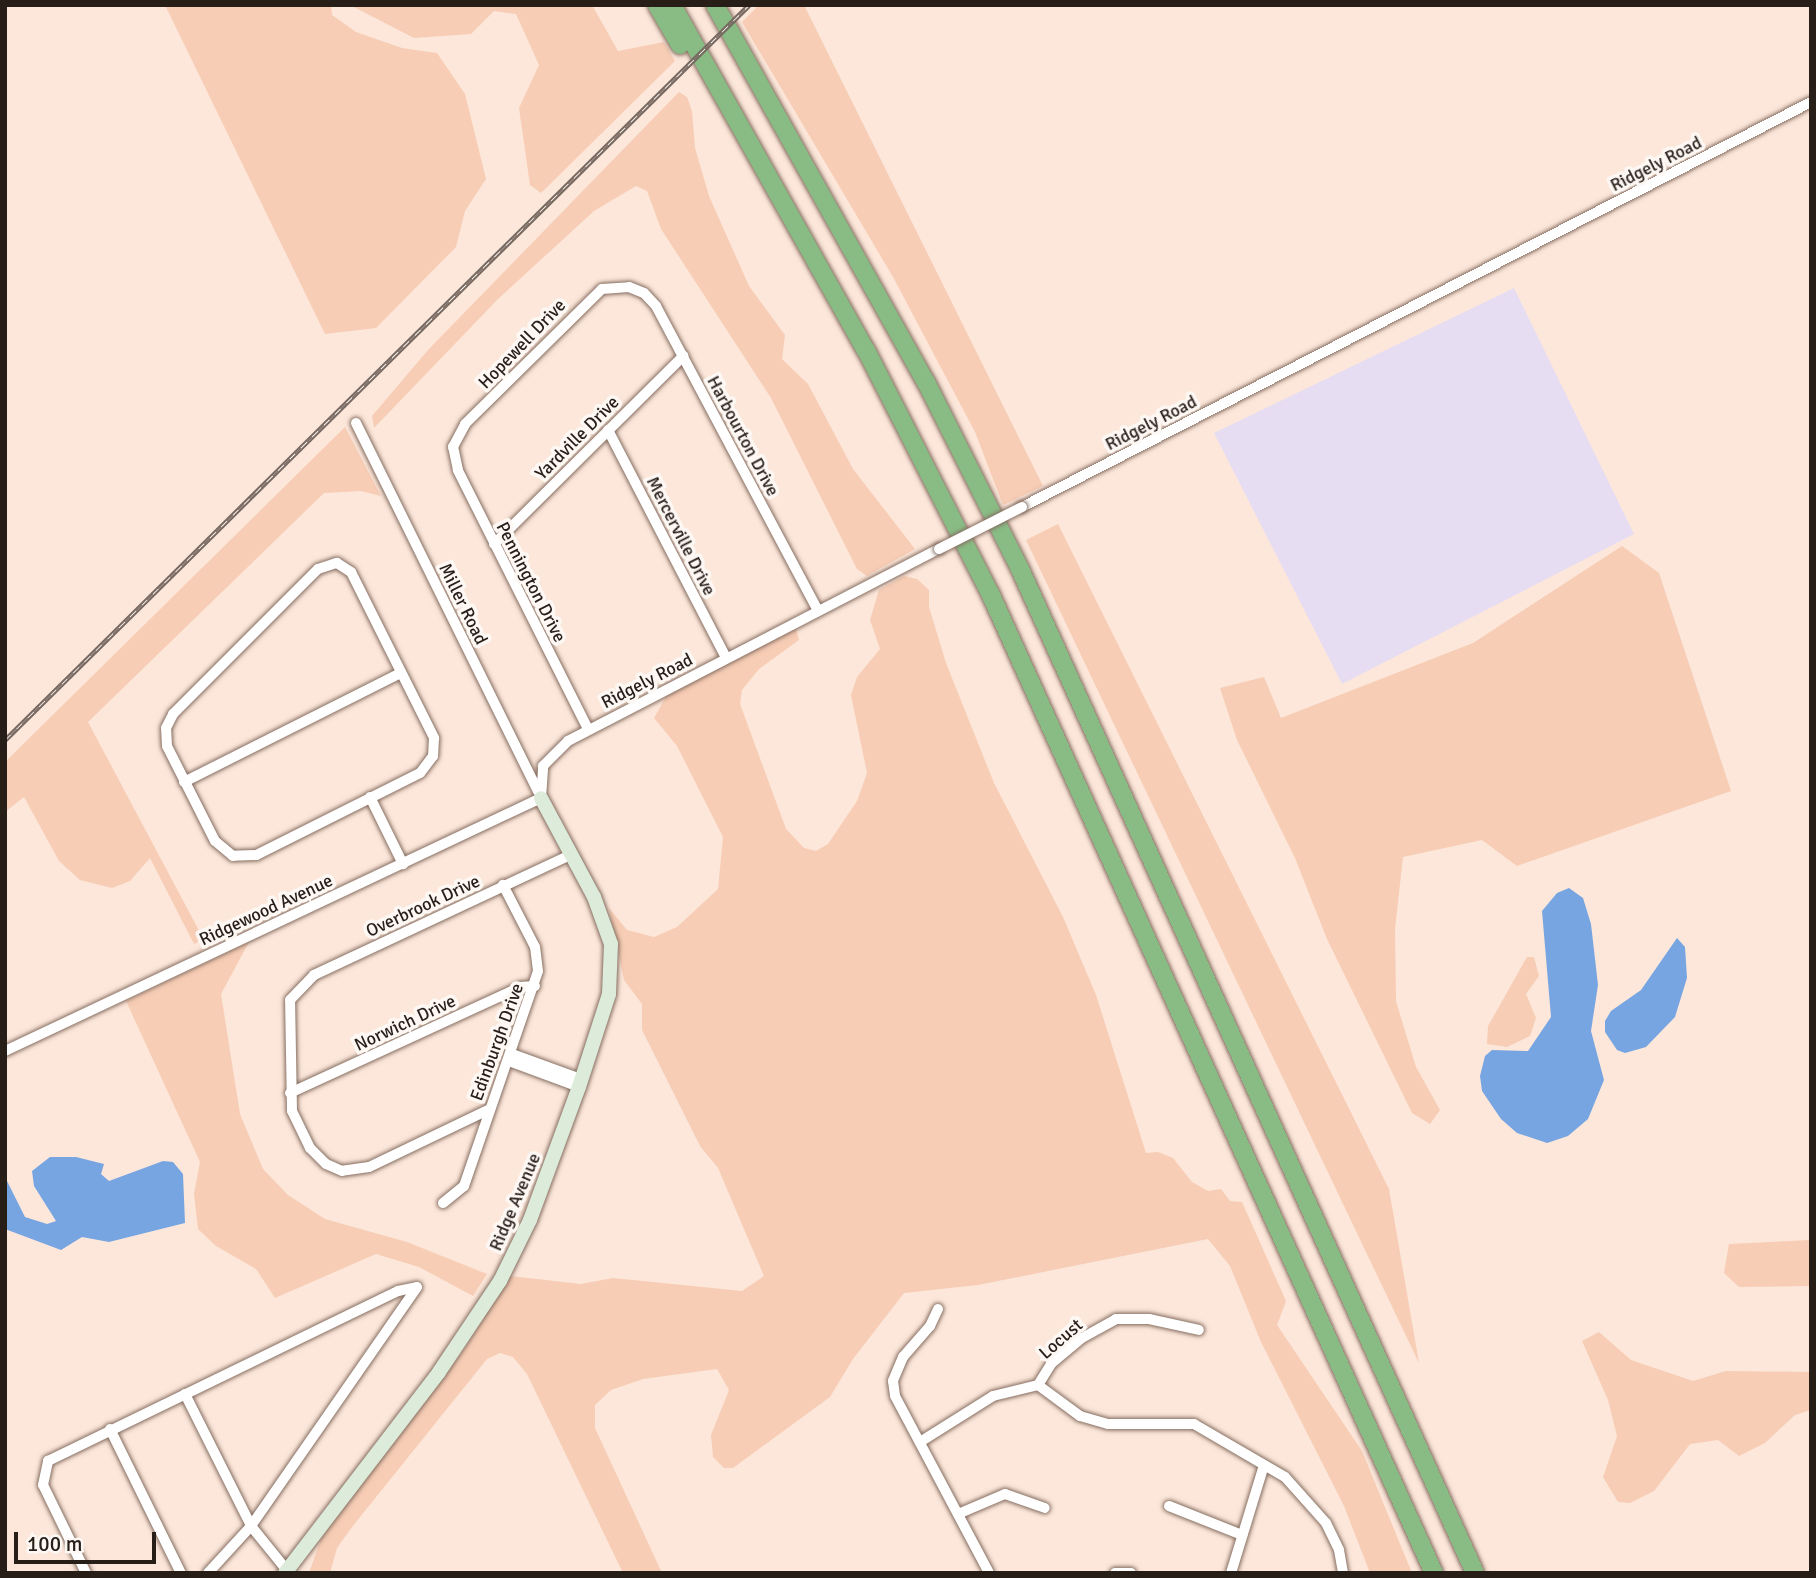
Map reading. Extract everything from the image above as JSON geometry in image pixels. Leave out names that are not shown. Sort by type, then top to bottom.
[{"type":"highway","points":[[657,5],[730,130],[755,156]]},
{"type":"highway","points":[[672,5],[866,350],[990,593],[1434,1573]]},
{"type":"highway","points":[[717,7],[926,382],[1020,569],[1475,1573]]},
{"type":"street","name":"Ridgely Road","points":[[541,798],[540,774],[547,759],[588,729],[1811,102]]},
{"type":"street","name":"Hopewell Drive","points":[[453,447],[466,424],[590,297],[615,286],[629,287]]},
{"type":"street","name":"Harbourton Drive","points":[[629,287],[650,299],[818,611]]},
{"type":"street","name":"Yardville Drive","points":[[494,544],[683,356]]},
{"type":"street","name":"Miller Road","points":[[356,423],[541,798]]},
{"type":"street","name":"Mercerville Drive","points":[[608,429],[726,658]]},
{"type":"street","name":"Pennington Drive","points":[[453,447],[458,470],[588,729]]},
{"type":"street","points":[[337,559],[351,572],[401,673],[434,738],[437,757],[420,773],[256,855],[241,858],[220,848],[167,746],[169,720],[318,569],[337,559]]},
{"type":"street","points":[[184,782],[401,673]]},
{"type":"street","points":[[370,797],[402,864]]},
{"type":"street","name":"Ridge Avenue","points":[[287,1572],[431,1382],[500,1281],[530,1220],[580,1083],[609,994],[612,962],[607,929],[572,854],[541,798]]},
{"type":"street","name":"Ridgewood Avenue","points":[[5,1051],[541,798]]},
{"type":"street","name":"Overbrook Drive","points":[[290,1093],[287,1019],[293,994],[314,975],[572,854]]},
{"type":"street","name":"Edinburgh Drive","points":[[443,1203],[464,1186],[535,986],[539,960],[535,947],[503,886]]},
{"type":"street","name":"Norwich Drive","points":[[290,1093],[520,987],[535,986]]},
{"type":"street","points":[[510,1058],[580,1083]]},
{"type":"street","points":[[290,1093],[292,1111],[310,1148],[326,1164],[342,1171],[369,1167],[490,1109]]},
{"type":"street","points":[[86,1573],[42,1477],[53,1457],[398,1291],[417,1287],[251,1526],[208,1573]]},
{"type":"street","points":[[938,1309],[930,1326],[903,1357],[893,1381],[903,1419],[920,1442],[989,1573]]},
{"type":"street","name":"Locust","points":[[920,1442],[993,1396],[1038,1385],[1052,1363],[1115,1319],[1149,1319],[1199,1330]]},
{"type":"street","points":[[1038,1385],[1080,1416],[1108,1424],[1194,1424],[1285,1477],[1326,1524],[1339,1549],[1343,1573]]},
{"type":"street","points":[[186,1394],[251,1526],[287,1572]]},
{"type":"street","points":[[110,1429],[181,1573]]},
{"type":"street","points":[[1231,1573],[1264,1465]]},
{"type":"street","points":[[958,1514],[1005,1494],[1045,1508]]},
{"type":"street","points":[[1169,1506],[1242,1535]]},
{"type":"street","points":[[1115,1573],[1131,1573]]},
{"type":"shaded area","points":[[165,5],[331,5],[332,15],[356,32],[402,48],[437,53],[465,94],[486,179],[465,211],[456,247],[376,328],[325,334]]},
{"type":"shaded area","points":[[350,5],[592,5],[618,51],[664,42],[675,61],[541,193],[530,185],[519,108],[539,65],[516,14],[494,11],[471,34],[414,38]]},
{"type":"shaded area","points":[[759,5],[804,5],[1043,486],[1003,505],[975,432],[893,277],[742,22]]},
{"type":"shaded area","points":[[679,92],[687,97],[692,111],[695,148],[709,196],[749,286],[785,335],[782,359],[808,384],[853,469],[915,549],[867,576],[857,569],[771,398],[661,229],[647,191],[636,186],[594,211],[498,299],[374,428],[372,416],[428,350]]},
{"type":"shaded area","points":[[1514,288],[1634,534],[1342,684],[1214,433]]},
{"type":"shaded area","points":[[345,427],[381,496],[361,491],[324,493],[88,722],[204,940],[194,944],[150,858],[130,881],[112,888],[80,880],[59,861],[24,797],[5,812],[5,762]]},
{"type":"shaded area","points":[[1058,524],[1389,1189],[1419,1363],[1026,540]]},
{"type":"shaded area","points":[[1622,546],[1659,573],[1731,791],[1517,866],[1482,840],[1403,857],[1395,929],[1396,1001],[1416,1067],[1440,1110],[1430,1124],[1412,1113],[1327,939],[1295,858],[1237,740],[1220,688],[1264,677],[1281,718],[1473,643]]},
{"type":"shaded area","points":[[904,576],[917,579],[929,590],[929,607],[946,663],[994,783],[1063,917],[1096,995],[1146,1153],[1158,1152],[1173,1158],[1192,1182],[1208,1191],[1221,1189],[1230,1201],[1242,1202],[1286,1301],[1277,1325],[1362,1451],[1412,1573],[1370,1573],[1344,1506],[1261,1342],[1230,1266],[1208,1239],[978,1285],[904,1293],[853,1359],[830,1397],[733,1468],[724,1468],[713,1457],[711,1435],[729,1390],[717,1369],[643,1379],[611,1390],[595,1405],[595,1428],[662,1573],[623,1573],[527,1374],[513,1357],[500,1353],[487,1359],[352,1527],[337,1548],[330,1573],[309,1573],[322,1536],[463,1351],[510,1276],[581,1284],[613,1278],[742,1291],[764,1276],[718,1168],[700,1146],[642,1030],[642,1004],[624,980],[609,908],[627,930],[654,937],[677,927],[718,889],[723,837],[677,746],[654,718],[667,695],[790,629],[796,629],[799,640],[759,669],[742,690],[740,704],[786,829],[804,848],[816,851],[828,844],[857,801],[867,773],[851,695],[857,677],[880,649],[870,620],[879,590]]},
{"type":"shaded area","points":[[249,942],[221,994],[240,1114],[263,1169],[288,1195],[325,1219],[407,1242],[487,1274],[473,1296],[419,1267],[376,1254],[275,1298],[256,1269],[216,1246],[198,1229],[194,1194],[200,1162],[126,1001]]},
{"type":"shaded area","points":[[1527,957],[1534,957],[1539,976],[1526,994],[1536,1018],[1530,1036],[1507,1047],[1487,1044],[1488,1026]]},
{"type":"shaded area","points":[[1811,1240],[1811,1286],[1739,1287],[1724,1273],[1729,1244]]},
{"type":"shaded area","points":[[1599,1332],[1631,1360],[1693,1381],[1726,1371],[1811,1372],[1811,1410],[1795,1415],[1765,1443],[1739,1456],[1718,1440],[1690,1444],[1654,1491],[1630,1503],[1618,1502],[1603,1477],[1617,1436],[1608,1400],[1582,1341]]},
{"type":"water","points":[[1569,888],[1583,898],[1591,924],[1598,985],[1591,1031],[1604,1080],[1588,1119],[1568,1136],[1547,1143],[1517,1133],[1501,1119],[1482,1091],[1480,1076],[1485,1056],[1492,1050],[1528,1051],[1551,1017],[1542,911],[1557,893]]},
{"type":"water","points":[[1677,938],[1685,947],[1687,978],[1675,1017],[1646,1047],[1625,1053],[1617,1050],[1605,1032],[1605,1021],[1611,1011],[1641,990]]},
{"type":"water","points":[[50,1157],[76,1157],[104,1164],[101,1174],[109,1181],[163,1161],[173,1162],[183,1174],[185,1223],[109,1242],[82,1237],[61,1250],[5,1229],[5,1177],[25,1217],[47,1224],[56,1221],[34,1186],[32,1171]]},
{"type":"railway","points":[[5,740],[749,5]]}]
